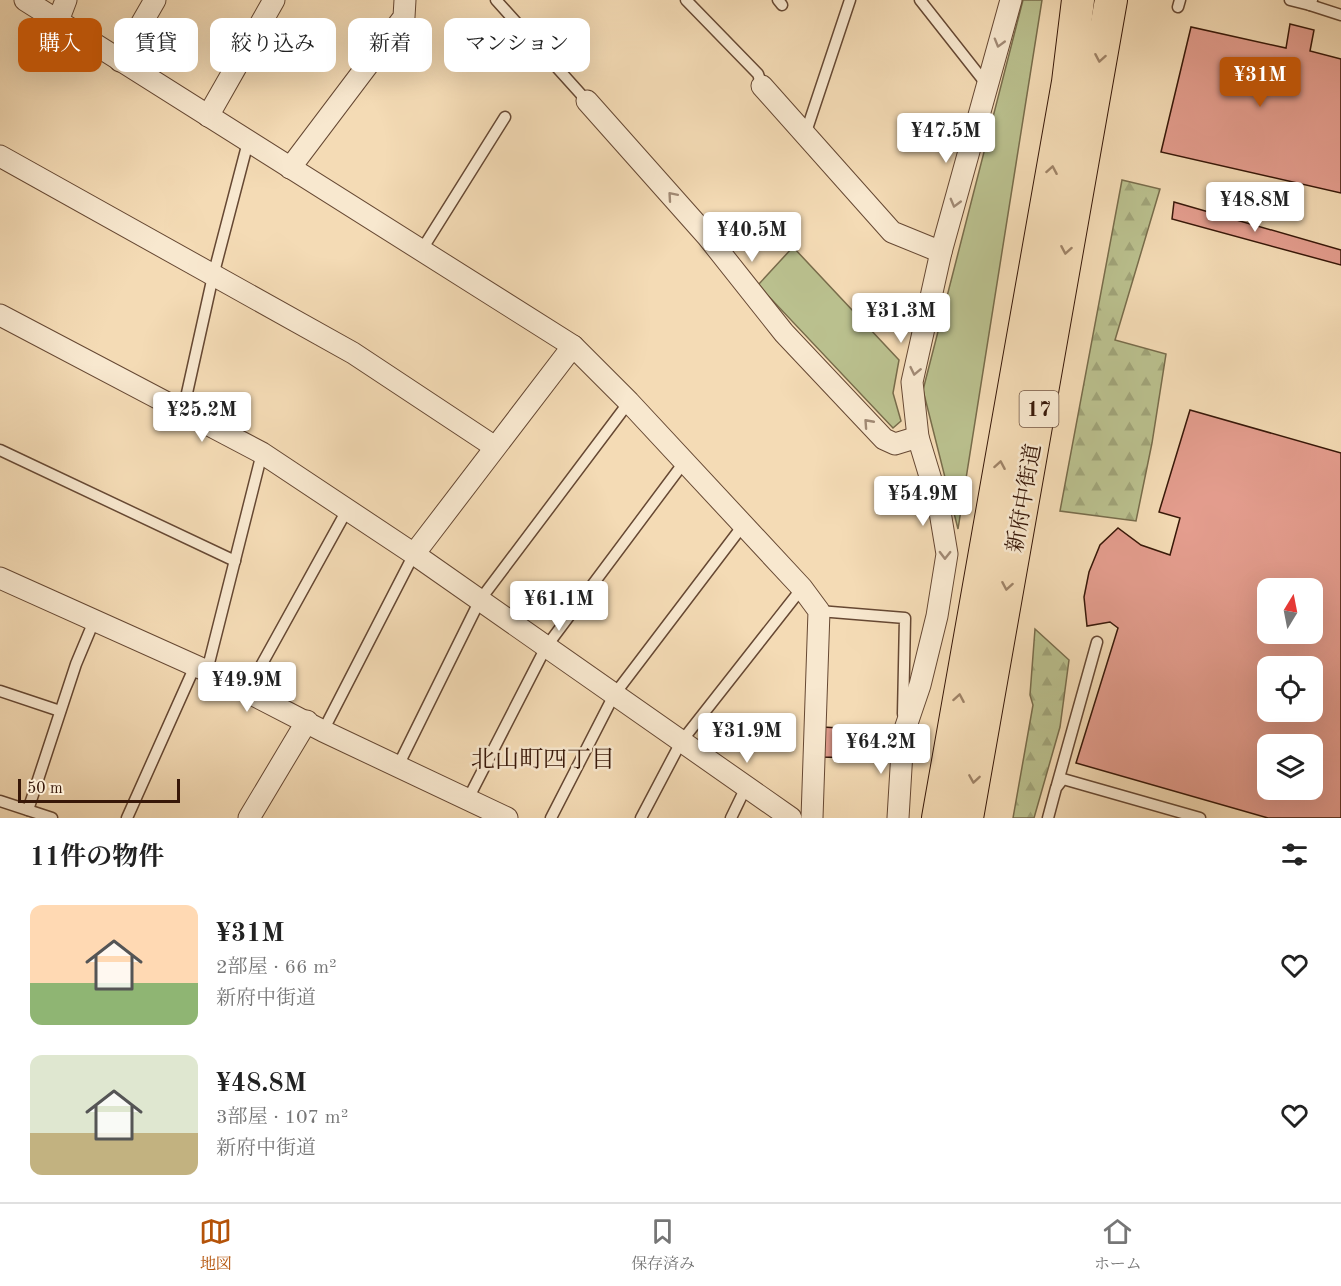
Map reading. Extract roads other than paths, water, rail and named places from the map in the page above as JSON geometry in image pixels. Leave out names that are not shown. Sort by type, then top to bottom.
[{"type":"main road","name":"新府中街道","points":[[938,818],[1068,82],[1078,0]]},
{"type":"main road","name":"新府中街道","points":[[1068,82],[1095,0]]},
{"type":"main road","name":"新府中街道","points":[[967,818],[1111,0]]},
{"type":"street","points":[[25,0],[53,18]]},
{"type":"street","points":[[59,18],[66,0]]},
{"type":"street","points":[[145,18],[155,0]]},
{"type":"street","points":[[208,116],[274,0]]},
{"type":"street","points":[[290,168],[404,17],[405,0]]},
{"type":"street","points":[[898,818],[903,735],[920,685],[937,616],[947,554],[939,506],[918,437],[912,382],[941,252],[1011,0]]},
{"type":"street","points":[[138,72],[573,346],[685,461],[802,588],[819,611],[812,818]]},
{"type":"street","points":[[762,86],[892,232],[941,252]]},
{"type":"street","points":[[587,100],[706,236],[768,315],[884,439],[895,444],[918,437]]},
{"type":"street","points":[[0,156],[353,354],[495,447]]},
{"type":"street","points":[[0,315],[261,453],[414,554],[791,818]]},
{"type":"street","points":[[414,554],[573,346]]},
{"type":"street","points":[[0,578],[201,669],[507,818]]},
{"type":"street","points":[[249,818],[315,726]]},
{"type":"lane","points":[[496,0],[587,100]]},
{"type":"lane","points":[[686,0],[758,74],[762,86]]},
{"type":"lane","points":[[805,135],[850,0]]},
{"type":"lane","points":[[920,0],[987,86]]},
{"type":"lane","points":[[1290,0],[1311,2],[1341,15]]},
{"type":"lane","points":[[421,251],[505,117]]},
{"type":"lane","points":[[183,411],[213,276],[248,142]]},
{"type":"lane","points":[[398,766],[480,600],[629,402]]},
{"type":"lane","points":[[0,450],[235,561]]},
{"type":"lane","points":[[127,818],[201,669],[235,561],[261,453]]},
{"type":"lane","points":[[468,800],[546,647],[685,461]]},
{"type":"lane","points":[[247,691],[347,510]]},
{"type":"lane","points":[[551,818],[614,695],[744,524]]},
{"type":"lane","points":[[315,726],[414,554]]},
{"type":"lane","points":[[641,818],[681,742],[802,588]]},
{"type":"lane","points":[[819,611],[906,618],[903,735]]},
{"type":"lane","points":[[28,810],[76,664],[94,621]]},
{"type":"lane","points":[[1048,818],[1097,642]]},
{"type":"lane","points":[[0,691],[60,711]]},
{"type":"lane","points":[[1056,788],[1063,779],[1200,818]]},
{"type":"lane","points":[[731,818],[747,786]]},
{"type":"lane","points":[[0,801],[52,818]]},
{"type":"district","name":"北山町四丁目","points":[[543,759]]}]
